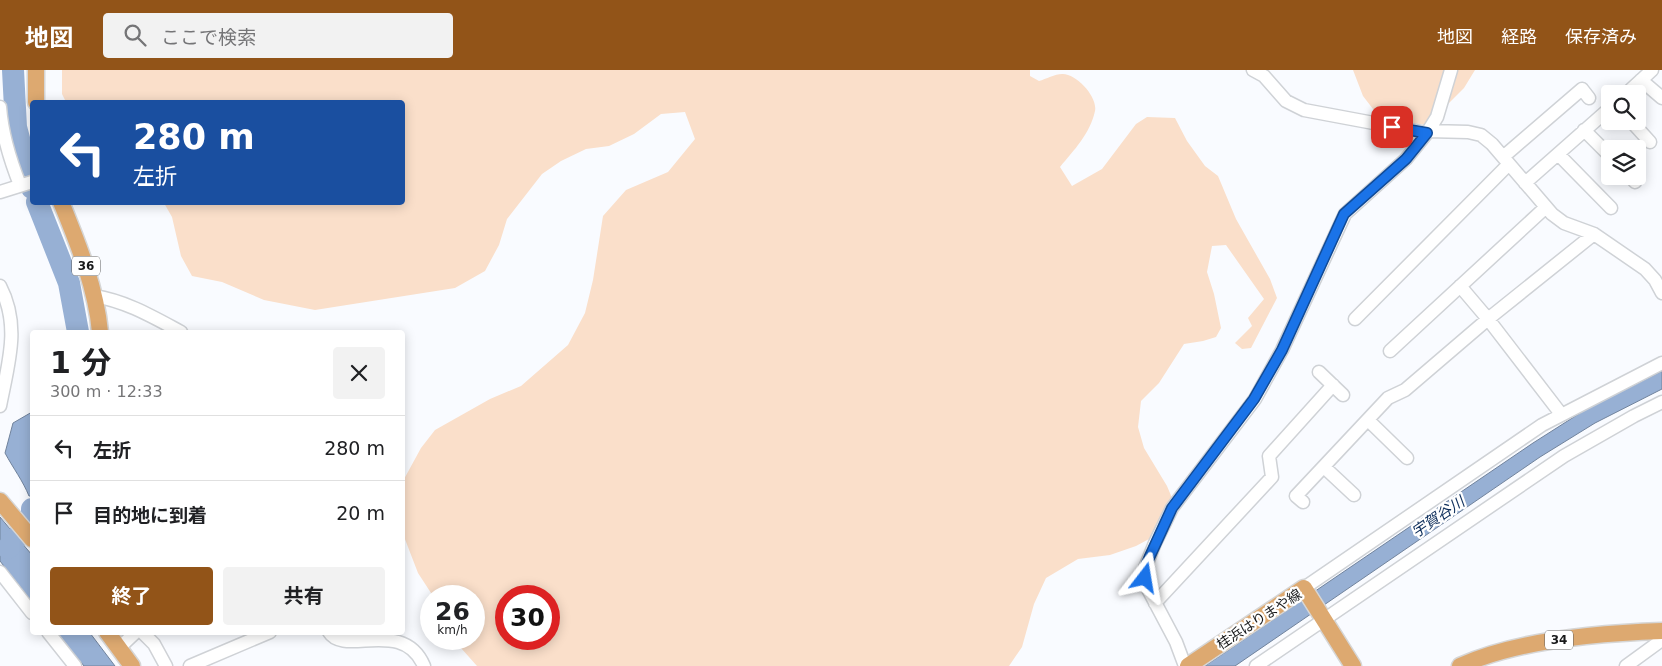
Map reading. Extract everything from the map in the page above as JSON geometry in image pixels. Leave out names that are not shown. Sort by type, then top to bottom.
[{"type":"main road","points":[[36,70],[36,100]]},
{"type":"main road","name":"36","points":[[62,205],[83,258],[94,296],[100,330]]},
{"type":"main road","points":[[0,501],[30,537]]},
{"type":"main road","name":"桂浜はりまや線","points":[[1186,666],[1307,591],[1354,666]]},
{"type":"main road","name":"34","points":[[1460,666],[1521,646],[1598,634],[1661,631]]},
{"type":"main road","points":[[109,635],[132,666]]},
{"type":"street","points":[[1253,70],[1264,76],[1286,101],[1304,110],[1428,132],[1468,132],[1481,135],[1492,144],[1552,214],[1564,223],[1594,234],[1645,269],[1655,280],[1662,293]]},
{"type":"street","points":[[1186,666],[1145,578],[1145,568],[1155,543],[1172,508],[1254,399],[1282,350],[1344,214],[1406,159],[1428,132],[1437,117],[1451,70]]},
{"type":"street","points":[[1636,85],[1652,70]]},
{"type":"street","points":[[1641,80],[1662,98]]},
{"type":"street","points":[[1354,319],[1506,160],[1582,89],[1588,98]]},
{"type":"street","points":[[0,107],[1,124],[12,166],[26,184],[0,192]]},
{"type":"street","points":[[1526,183],[1601,116]]},
{"type":"street","points":[[1584,130],[1601,147]]},
{"type":"street","points":[[1639,130],[1650,142]]},
{"type":"street","points":[[1558,154],[1611,208]]},
{"type":"street","points":[[1390,352],[1546,207]]},
{"type":"street","points":[[1303,502],[1296,496],[1388,398],[1406,390],[1488,319],[1594,234]]},
{"type":"street","points":[[0,286],[10,313],[12,329],[11,348],[0,406]]},
{"type":"street","points":[[1460,286],[1488,319],[1561,414]]},
{"type":"street","points":[[94,296],[108,298],[140,310],[177,330]]},
{"type":"street","points":[[1307,591],[1542,424],[1662,362]]},
{"type":"street","points":[[1319,372],[1343,394]]},
{"type":"street","points":[[1155,603],[1272,477],[1269,456],[1333,385]]},
{"type":"street","points":[[1256,666],[1323,616],[1564,456],[1662,402]]},
{"type":"street","points":[[1368,420],[1407,458]]},
{"type":"street","points":[[1324,467],[1354,495]]},
{"type":"street","points":[[0,572],[30,610]]},
{"type":"street","points":[[1626,666],[1659,642],[1661,631]]},
{"type":"street","points":[[50,635],[75,666]]},
{"type":"street","points":[[118,648],[133,635]]},
{"type":"street","points":[[145,635],[154,644],[166,666]]},
{"type":"street","points":[[190,666],[263,635]]},
{"type":"street","points":[[330,635],[341,641],[395,640],[412,650],[421,659],[424,666]]},
{"type":"shaded area","points":[[62,70],[1030,70],[1030,76],[1039,81],[1056,75],[1068,75],[1085,87],[1095,105],[1093,119],[1089,127],[1076,148],[1060,167],[1072,186],[1102,169],[1136,124],[1147,117],[1175,118],[1187,141],[1205,166],[1218,176],[1236,219],[1270,279],[1277,298],[1251,348],[1242,349],[1235,343],[1252,326],[1248,318],[1264,299],[1226,245],[1212,246],[1207,272],[1221,328],[1216,337],[1184,344],[1159,383],[1141,401],[1138,427],[1144,448],[1167,486],[1177,510],[1164,531],[1136,546],[1110,555],[1078,559],[1046,578],[1034,604],[1022,647],[1009,666],[477,666],[463,650],[485,650],[485,585],[426,585],[418,573],[405,539],[405,477],[421,448],[435,430],[490,399],[521,386],[568,345],[585,313],[593,280],[603,216],[626,190],[668,172],[695,139],[685,112],[661,114],[634,134],[609,146],[586,149],[561,161],[542,174],[507,219],[499,245],[485,271],[455,288],[315,310],[264,300],[222,282],[192,276],[181,256],[172,217],[165,205],[405,205],[405,100],[65,100],[62,94]]},
{"type":"shaded area","points":[[1353,70],[1475,70],[1464,88],[1427,125],[1405,122],[1373,109],[1363,96]]},
{"type":"water","name":"宇賀谷川","points":[[1662,371],[1662,389],[1595,423],[1540,457],[1235,666],[1205,666],[1533,443],[1588,408]]},
{"type":"water","points":[[30,413],[30,496],[5,453],[13,423]]},
{"type":"water","points":[[0,517],[30,553],[30,599],[0,561]]},
{"type":"water","points":[[59,635],[92,635],[115,666],[84,666]]},
{"type":"waterway","points":[[13,70],[16,127],[30,180]]},
{"type":"waterway","points":[[38,205],[69,283],[78,330]]},
{"type":"waterway","points":[[8,548],[30,521]]},
{"type":"route","points":[[1145,578],[1145,568],[1172,508],[1254,399],[1282,350],[1344,214],[1406,159],[1427,133],[1392,127]]}]
